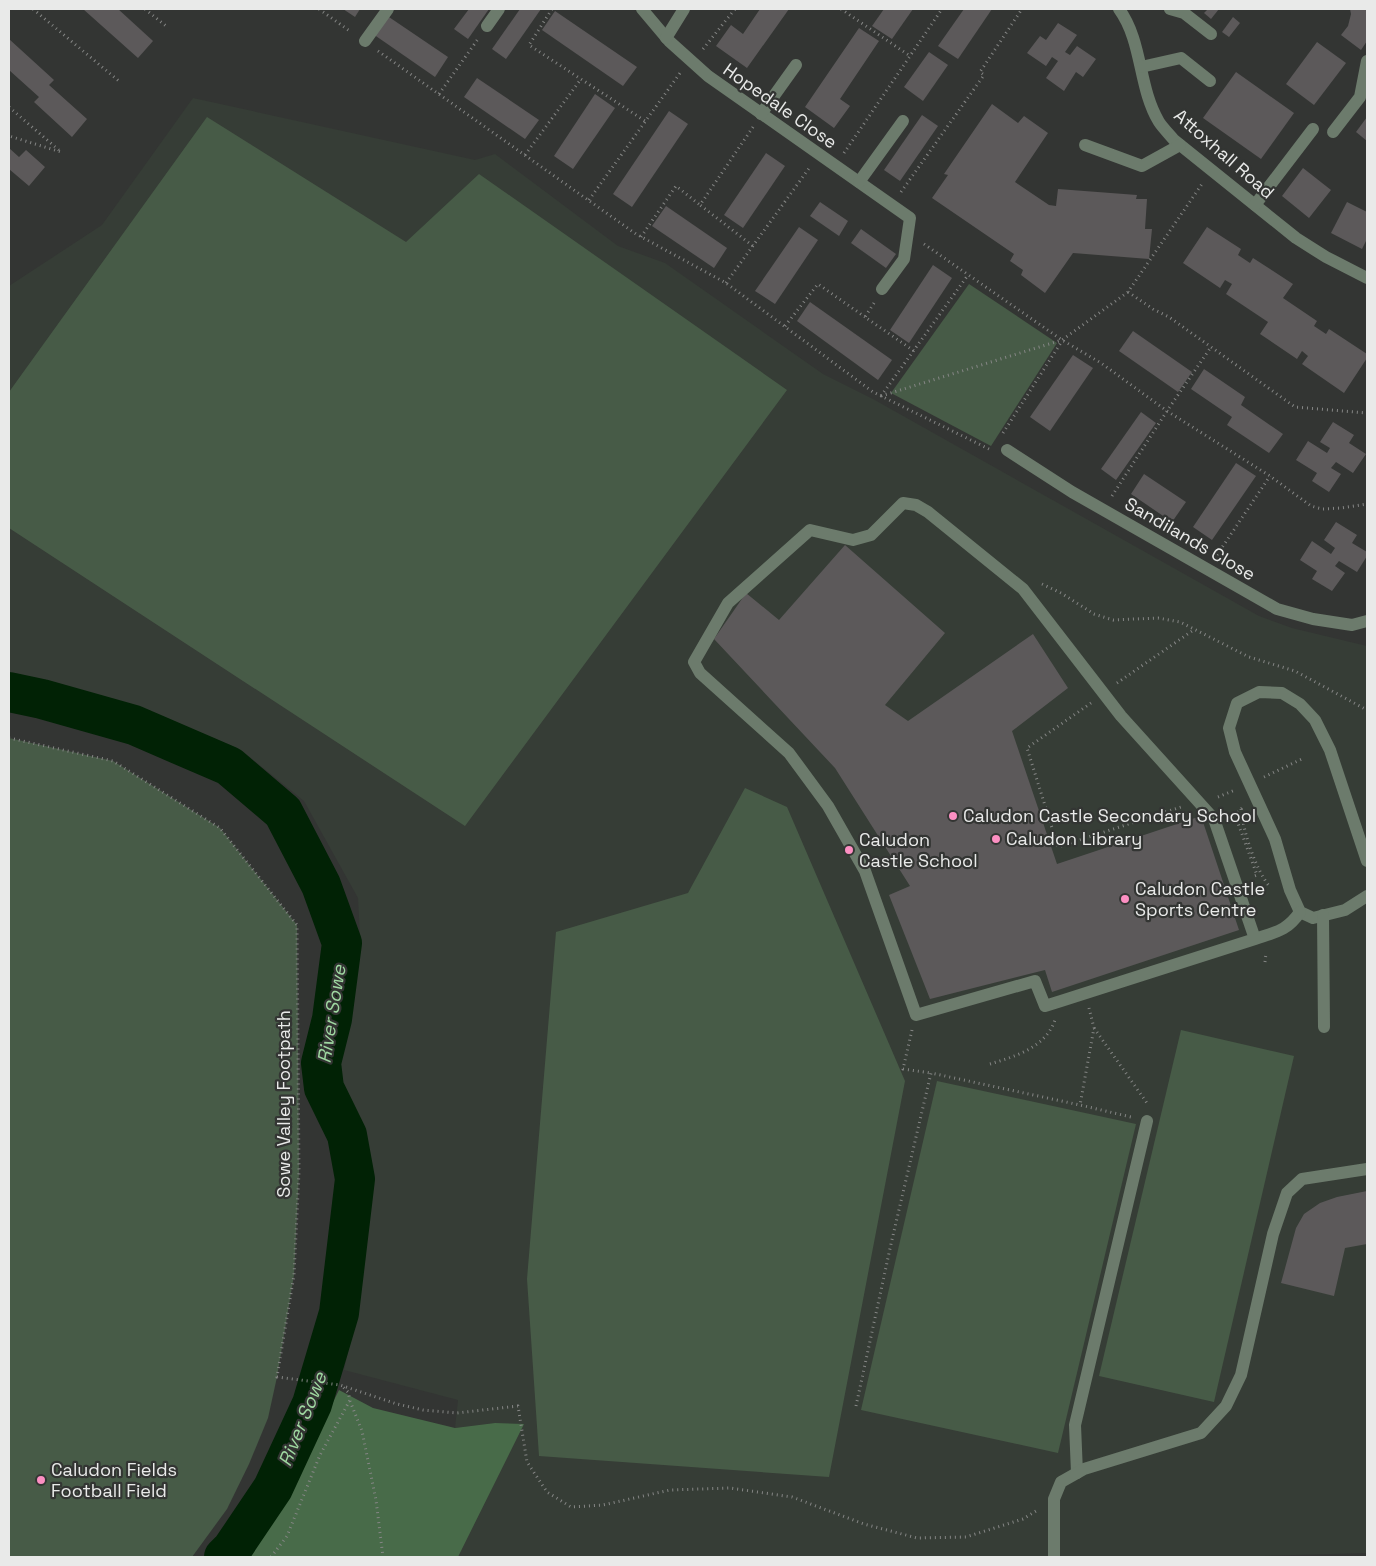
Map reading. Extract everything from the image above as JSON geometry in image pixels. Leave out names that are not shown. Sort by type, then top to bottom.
[{"type":"street","points":[[365,41],[388,9]]},
{"type":"street","points":[[486,26],[499,9]]},
{"type":"street","name":"Hopedale Close","points":[[642,9],[666,38],[692,63],[910,218]]},
{"type":"street","points":[[666,38],[684,9]]},
{"type":"street","name":"Attoxhall Road","points":[[1119,9],[1129,26],[1151,103],[1160,123],[1180,145],[1311,248],[1345,268],[1367,278]]},
{"type":"street","points":[[1170,9],[1184,13],[1211,34]]},
{"type":"street","points":[[1141,67],[1181,58],[1210,81]]},
{"type":"street","points":[[1333,132],[1360,96],[1367,62]]},
{"type":"street","points":[[762,114],[796,65]]},
{"type":"street","points":[[858,182],[903,121]]},
{"type":"street","points":[[1255,205],[1313,129]]},
{"type":"street","points":[[1085,145],[1142,166],[1180,145]]},
{"type":"street","points":[[882,289],[904,259],[910,218]]},
{"type":"street","name":"Sandilands Close","points":[[1001,447],[1072,492],[1277,609],[1312,619],[1352,625],[1367,621]]},
{"type":"street","points":[[1255,939],[1214,819],[1121,716],[1109,690],[1023,589],[928,512],[916,505],[903,503],[871,535],[862,538],[853,540],[810,530],[728,603],[694,662],[700,673],[789,753],[828,806],[865,872],[916,1015],[1035,981],[1045,1006],[1277,932],[1291,924],[1300,912]]},
{"type":"street","points":[[1367,862],[1330,750],[1315,720],[1300,704],[1282,693],[1259,692],[1237,703],[1229,728],[1235,752],[1275,839],[1290,890],[1300,912],[1313,918],[1345,910],[1367,896]]},
{"type":"street","points":[[1323,915],[1324,1027]]},
{"type":"street","points":[[1077,1473],[1075,1425],[1148,1121]]},
{"type":"street","points":[[1054,1557],[1054,1499],[1061,1482],[1084,1469],[1201,1433],[1226,1406],[1241,1375],[1273,1234],[1286,1193],[1302,1179],[1367,1169]]},
{"type":"path","points":[[33,9],[120,82]]},
{"type":"path","points":[[145,9],[166,26]]},
{"type":"path","points":[[318,9],[641,237],[726,283],[873,392],[991,450],[1001,447]]},
{"type":"path","points":[[552,9],[529,45],[646,120]]},
{"type":"path","points":[[589,200],[682,70],[692,63],[735,9]]},
{"type":"path","points":[[841,9],[910,56]]},
{"type":"path","points":[[836,166],[942,9]]},
{"type":"path","points":[[892,205],[984,75],[980,72],[1022,9]]},
{"type":"path","points":[[439,94],[486,26]]},
{"type":"path","points":[[525,155],[581,79]]},
{"type":"path","points":[[9,107],[61,152],[9,136]]},
{"type":"path","points":[[700,205],[762,114]]},
{"type":"path","points":[[726,283],[819,154]]},
{"type":"path","points":[[881,396],[1062,340],[1128,292],[1204,181],[1213,171]]},
{"type":"path","points":[[641,237],[676,186],[753,246]]},
{"type":"path","points":[[910,218],[917,239],[1062,340],[1101,363],[1167,411],[1270,476],[1311,506],[1322,509],[1367,504]]},
{"type":"path","points":[[881,396],[968,275]]},
{"type":"path","points":[[785,327],[818,284],[914,351]]},
{"type":"path","points":[[866,317],[882,289]]},
{"type":"path","points":[[1128,292],[1168,317],[1295,408],[1367,413]]},
{"type":"path","points":[[1000,437],[1062,340]]},
{"type":"path","points":[[1104,509],[1211,347]]},
{"type":"path","points":[[991,450],[1001,447]]},
{"type":"path","points":[[1208,570],[1270,476]]},
{"type":"path","points":[[1023,589],[1031,584],[1044,584],[1094,614],[1113,620],[1158,618],[1180,622],[1249,657],[1295,671],[1367,711]]},
{"type":"path","points":[[1195,629],[1027,748],[1058,847],[1199,803],[1234,790]]},
{"type":"path","name":"Sowe Valley Footpath","points":[[9,738],[113,761],[220,828],[296,925],[299,1172],[294,1275],[277,1377],[340,1385],[397,1404],[423,1410],[456,1413],[518,1406],[527,1462],[547,1492],[571,1507],[603,1505],[670,1490],[730,1488],[792,1497],[864,1524],[917,1538],[966,1537],[1023,1519],[1054,1499]]},
{"type":"path","points":[[1275,771],[1304,758]]},
{"type":"path","points":[[1241,809],[1242,821],[1261,877],[1272,890]]},
{"type":"path","points":[[916,1015],[903,1069],[932,1073],[1148,1121],[1150,1108],[1094,1028],[1085,993]]},
{"type":"path","points":[[990,1064],[1019,1056],[1038,1044],[1052,1030],[1061,1001]]},
{"type":"path","points":[[1080,1105],[1094,1028]]},
{"type":"path","points":[[856,1406],[891,1244],[932,1073]]},
{"type":"path","points":[[340,1385],[348,1392],[362,1431],[376,1500],[383,1557]]},
{"type":"path","points":[[271,1557],[287,1536],[320,1455],[350,1400]]},
{"type":"shaded area","name":"Caludon Castle School","points":[[193,98],[475,160],[495,154],[618,246],[665,263],[823,374],[873,399],[1259,616],[1292,628],[1367,646],[1367,1553],[1230,1557],[458,1557],[523,1425],[495,1423],[455,1428],[458,1400],[344,1370],[356,1315],[373,1183],[358,1131],[338,1082],[360,937],[358,898],[304,801],[241,750],[147,710],[9,679],[9,286],[102,225]]},
{"type":"green space","points":[[207,117],[406,242],[479,174],[787,390],[465,826],[9,528],[9,392]]},
{"type":"green space","points":[[969,284],[1057,343],[991,446],[891,393]]},
{"type":"green space","points":[[9,738],[113,761],[220,828],[297,925],[299,1172],[294,1275],[277,1377],[268,1418],[249,1464],[227,1509],[192,1557],[9,1557]]},
{"type":"green space","points":[[745,788],[787,807],[905,1081],[829,1477],[539,1456],[527,1279],[556,932],[688,893]]},
{"type":"green space","points":[[1181,1030],[1294,1056],[1214,1402],[1099,1376]]},
{"type":"green space","points":[[937,1081],[1136,1124],[1058,1453],[861,1410]]},
{"type":"green space","points":[[339,1390],[373,1408],[455,1428],[495,1423],[524,1424],[458,1557],[242,1557],[275,1519]]},
{"type":"building","points":[[83,9],[118,9],[153,41],[138,58]]},
{"type":"building","points":[[343,9],[360,9],[355,17]]},
{"type":"building","points":[[469,9],[489,9],[468,39],[454,29]]},
{"type":"building","points":[[520,9],[541,9],[506,59],[492,49]]},
{"type":"building","points":[[760,9],[789,9],[747,68],[716,46],[731,25],[743,34]]},
{"type":"building","points":[[884,9],[913,9],[892,39],[872,26]]},
{"type":"building","points":[[964,9],[992,9],[958,59],[938,46]]},
{"type":"building","points":[[1208,9],[1219,9],[1211,19],[1204,13]]},
{"type":"building","points":[[1350,9],[1367,9],[1367,41],[1361,50],[1341,35],[1348,26],[1351,14]]},
{"type":"building","points":[[555,11],[637,67],[623,86],[542,30]]},
{"type":"building","points":[[386,15],[448,57],[435,77],[373,34]]},
{"type":"building","points":[[1233,17],[1240,23],[1229,37],[1222,32]]},
{"type":"building","points":[[1058,23],[1077,35],[1065,52],[1070,55],[1077,46],[1096,59],[1083,77],[1076,72],[1064,91],[1046,78],[1058,61],[1052,57],[1046,66],[1027,53],[1040,36],[1046,40]]},
{"type":"building","points":[[859,28],[879,41],[840,99],[850,106],[834,128],[805,107]]},
{"type":"building","points":[[9,39],[54,80],[49,85],[87,119],[72,137],[34,102],[39,97],[9,70]]},
{"type":"building","points":[[1317,42],[1346,63],[1314,105],[1286,84]]},
{"type":"building","points":[[929,52],[948,65],[923,101],[904,87]]},
{"type":"building","points":[[1236,72],[1294,113],[1261,159],[1203,118]]},
{"type":"building","points":[[477,78],[539,120],[525,139],[464,97]]},
{"type":"building","points":[[595,94],[615,108],[573,169],[554,156]]},
{"type":"building","points":[[992,104],[1018,123],[1024,116],[1048,133],[1015,182],[1049,205],[1056,206],[1058,189],[1137,195],[1136,199],[1147,199],[1145,229],[1152,229],[1149,259],[1073,253],[1045,293],[1021,275],[1023,270],[1010,261],[1014,254],[932,198],[948,175],[944,174]]},
{"type":"building","points":[[669,111],[688,124],[632,207],[613,194]]},
{"type":"building","points":[[922,115],[938,126],[900,181],[884,170]]},
{"type":"building","points":[[1367,117],[1367,141],[1356,132]]},
{"type":"building","points":[[9,148],[19,157],[26,150],[45,167],[29,186],[9,169]]},
{"type":"building","points":[[766,153],[785,166],[743,228],[724,215]]},
{"type":"building","points":[[1303,168],[1331,190],[1309,218],[1282,196]]},
{"type":"building","points":[[820,202],[848,221],[839,236],[810,216]]},
{"type":"building","points":[[1347,202],[1367,212],[1367,239],[1362,249],[1331,233]]},
{"type":"building","points":[[666,206],[727,248],[714,268],[652,226]]},
{"type":"building","points":[[799,227],[818,240],[775,304],[755,291]]},
{"type":"building","points":[[1207,227],[1241,249],[1238,255],[1250,263],[1253,258],[1293,284],[1283,298],[1317,321],[1314,326],[1326,334],[1329,329],[1367,354],[1367,358],[1344,393],[1302,364],[1308,356],[1302,351],[1297,359],[1260,334],[1268,322],[1226,294],[1232,284],[1225,280],[1220,288],[1183,263]]},
{"type":"building","points":[[861,229],[896,254],[886,268],[851,243]]},
{"type":"building","points":[[933,265],[952,278],[909,343],[890,330]]},
{"type":"building","points":[[810,302],[892,360],[878,380],[797,321]]},
{"type":"building","points":[[1133,331],[1192,372],[1178,392],[1119,351]]},
{"type":"building","points":[[1073,355],[1093,368],[1050,431],[1030,417]]},
{"type":"building","points":[[1204,369],[1245,397],[1241,405],[1283,434],[1269,453],[1227,425],[1232,417],[1191,389]]},
{"type":"building","points":[[1141,412],[1156,423],[1116,480],[1101,469]]},
{"type":"building","points":[[1333,422],[1354,435],[1349,443],[1366,454],[1353,473],[1336,462],[1331,468],[1341,474],[1329,492],[1312,481],[1317,473],[1296,460],[1308,441],[1327,453],[1330,448],[1320,442]]},
{"type":"building","points":[[1236,463],[1256,476],[1212,540],[1193,527]]},
{"type":"building","points":[[1144,474],[1186,502],[1172,522],[1131,494]]},
{"type":"building","points":[[1336,522],[1357,535],[1352,543],[1367,552],[1367,556],[1357,572],[1339,561],[1335,566],[1345,573],[1332,591],[1312,579],[1317,571],[1300,560],[1312,541],[1331,554],[1335,548],[1324,540]]},
{"type":"building","name":"Caludon Castle Secondary School","points":[[845,545],[945,633],[885,705],[908,721],[1033,634],[1068,688],[1012,731],[1057,864],[1201,816],[1239,930],[1052,992],[1045,970],[930,999],[889,895],[910,886],[835,768],[714,639],[746,593],[779,620]]},
{"type":"building","points":[[1367,1191],[1367,1244],[1345,1248],[1334,1296],[1281,1283],[1296,1228],[1304,1214],[1320,1203],[1337,1197]]},
{"type":"waterway","name":"River Sowe","points":[[9,692],[42,699],[134,725],[229,766],[283,812],[321,885],[342,943],[332,1019],[321,1063],[324,1088],[347,1135],[355,1179],[339,1313],[312,1404],[273,1488],[232,1549],[224,1557]]},
{"type":"place","name":"Caludon Castle Secondary School","points":[[953,816]]},
{"type":"place","name":"Caludon Library","points":[[996,839]]},
{"type":"place","name":"Caludon Castle School","points":[[849,850]]},
{"type":"place","name":"Caludon Castle Sports Centre","points":[[1125,899]]},
{"type":"place","name":"Caludon Fields Football Field","points":[[41,1480]]}]
